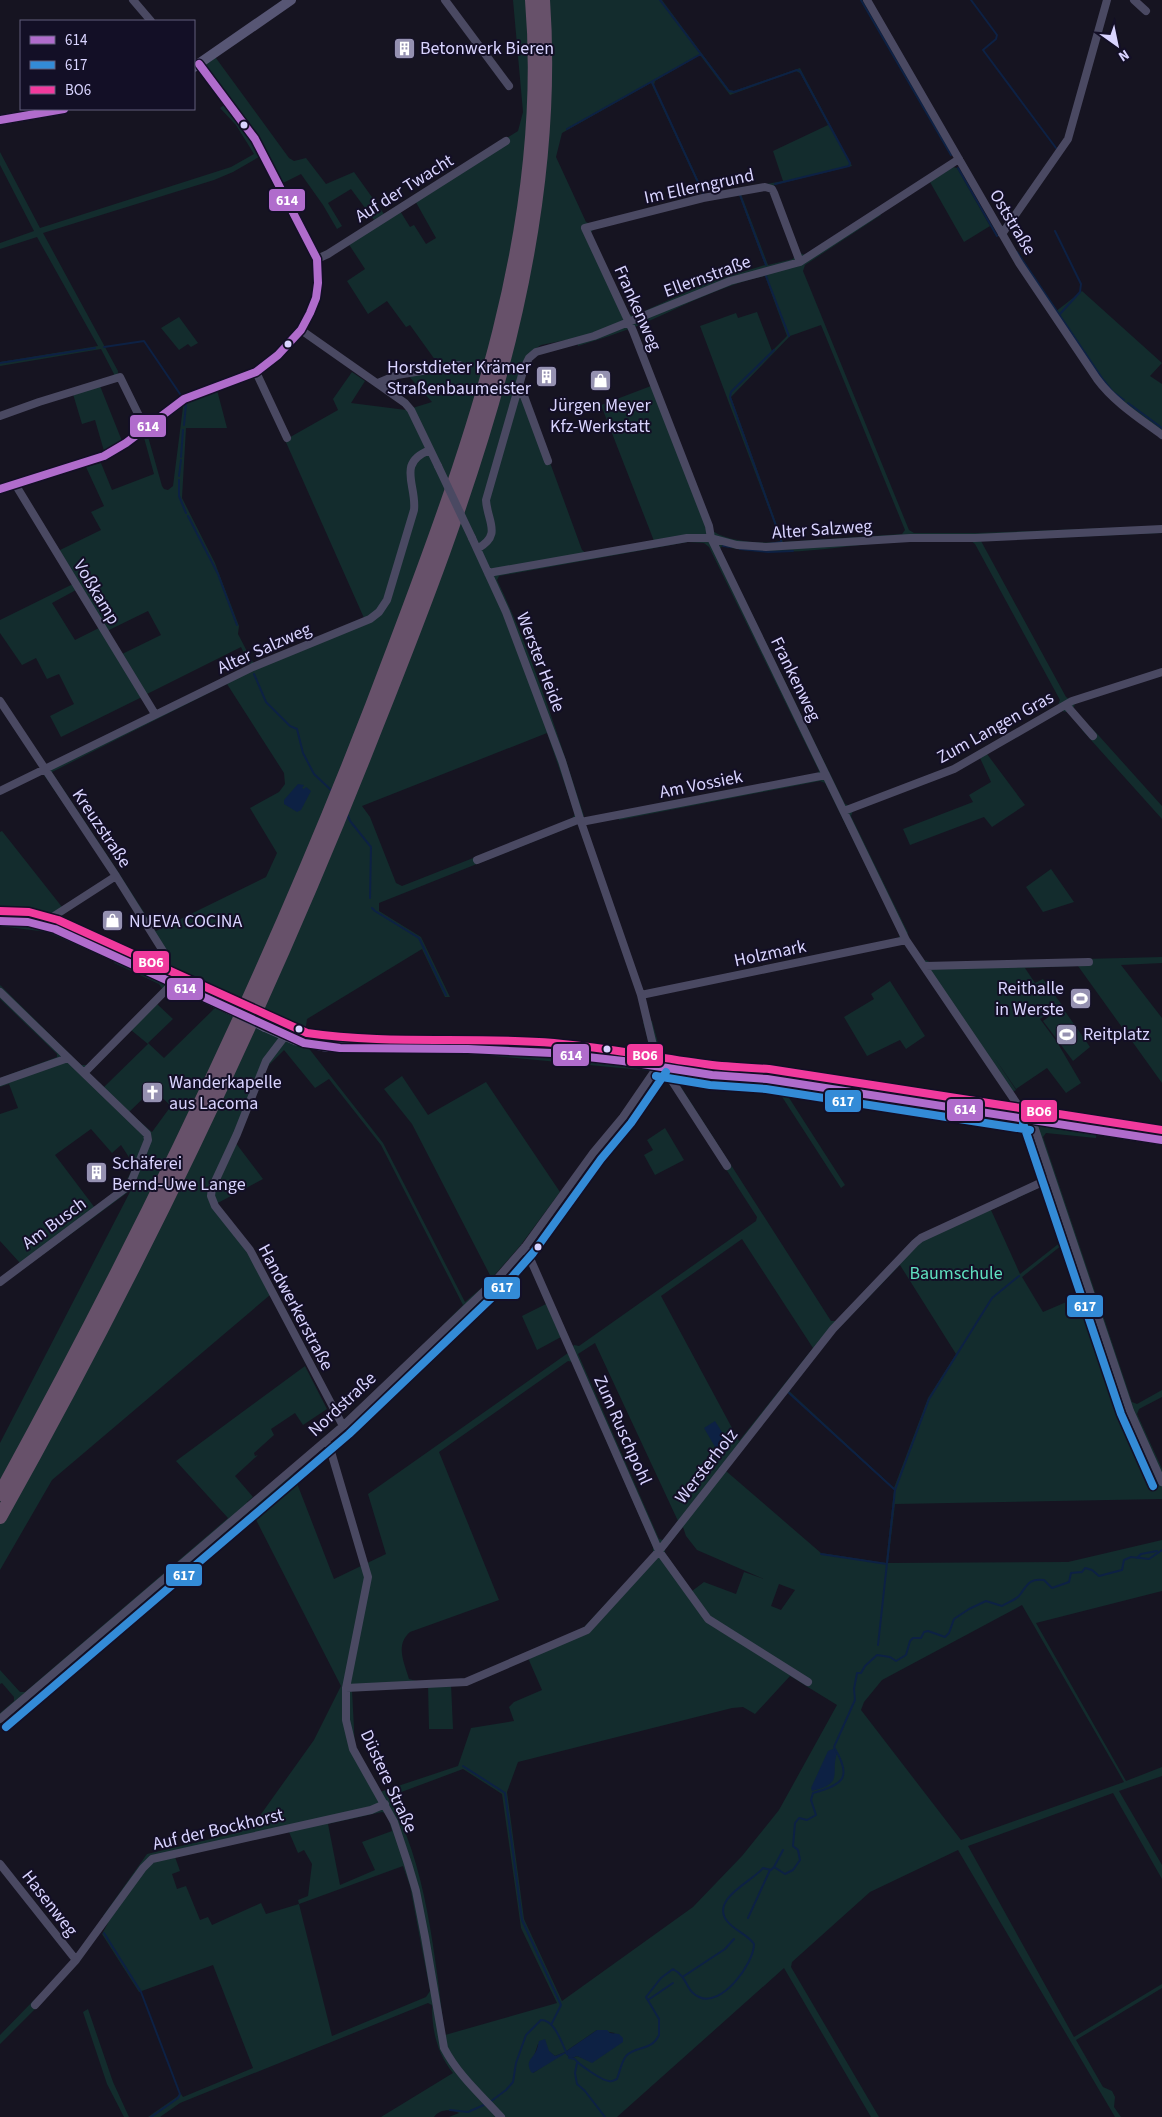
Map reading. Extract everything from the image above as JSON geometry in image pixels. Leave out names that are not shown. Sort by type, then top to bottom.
[{"type":"highway","points":[[345,790],[447,506],[472,431],[501,327],[522,221],[530,166],[535,61],[532,0]]},
{"type":"highway","points":[[0,1517],[98,1337],[206,1120],[270,982],[336,812],[416,625],[489,413],[519,300],[536,212],[542,156],[546,96],[543,0]]},
{"type":"highway","points":[[0,1494],[114,1280],[206,1093],[290,907],[336,812]]},
{"type":"street","points":[[133,0],[150,20]]},
{"type":"street","points":[[0,488],[104,456],[146,428],[184,399],[256,372],[274,358],[301,330],[310,313],[317,291],[319,277],[317,259],[255,139],[196,65],[291,0]]},
{"type":"street","points":[[445,0],[508,86]]},
{"type":"street","name":"Oststraße","points":[[867,0],[1002,234],[1097,379],[1106,392],[1162,435]]},
{"type":"street","points":[[1002,234],[1068,139],[1108,0]]},
{"type":"street","points":[[1134,0],[1146,11]]},
{"type":"street","points":[[0,120],[58,110]]},
{"type":"street","name":"Auf der Twacht","points":[[317,259],[328,254],[506,141]]},
{"type":"street","name":"Ellernstraße","points":[[477,549],[488,541],[491,536],[492,528],[486,508],[486,500],[524,368],[529,358],[536,352],[573,343],[629,323],[709,288],[800,262],[959,159]]},
{"type":"street","name":"Im Ellerngrund","points":[[585,228],[703,198],[765,187],[772,189],[774,192],[800,262]]},
{"type":"street","name":"Frankenweg","points":[[585,228],[629,323],[709,526],[711,538],[906,940],[1030,1120],[1130,1410],[1162,1482]]},
{"type":"street","name":"Werster Heide","points":[[301,330],[378,384],[411,410],[506,612],[562,761],[580,821],[641,995],[660,1066],[727,1166]]},
{"type":"street","points":[[378,384],[397,375],[458,365]]},
{"type":"street","points":[[256,372],[287,438]]},
{"type":"street","points":[[0,416],[120,377],[146,428]]},
{"type":"street","points":[[518,392],[524,396],[548,461]]},
{"type":"street","name":"Alter Salzweg","points":[[0,791],[253,667],[370,619],[379,612],[387,600],[414,510],[415,500],[409,475],[412,462],[422,453],[430,450]]},
{"type":"street","name":"Voßkamp","points":[[15,484],[155,714]]},
{"type":"street","name":"Alter Salzweg","points":[[488,573],[687,538],[711,538],[737,545],[766,548],[910,538],[975,538],[1162,529]]},
{"type":"street","name":"Zum Langen Gras","points":[[844,811],[954,769],[1066,705],[1162,672]]},
{"type":"street","name":"Kreuzstraße","points":[[0,701],[116,876],[163,951],[165,965],[160,977]]},
{"type":"street","points":[[1066,705],[1092,736]]},
{"type":"street","name":"Am Vossiek","points":[[477,860],[580,821],[826,775]]},
{"type":"street","points":[[40,925],[116,876]]},
{"type":"street","points":[[0,921],[28,922],[55,929],[265,1027],[304,1043],[327,1047],[503,1050],[614,1060],[712,1075],[767,1079],[1162,1140]]},
{"type":"street","name":"Holzmark","points":[[641,995],[906,940]]},
{"type":"street","points":[[925,966],[1089,962]]},
{"type":"street","points":[[0,992],[84,1073],[173,983]]},
{"type":"street","name":"Handwerkerstraße","points":[[286,1036],[266,1061],[237,1134],[212,1188],[211,1196],[215,1206],[250,1250],[342,1426]]},
{"type":"street","points":[[0,1082],[68,1058]]},
{"type":"street","name":"Nordstraße","points":[[0,1719],[326,1441],[497,1279],[525,1247],[593,1153],[623,1117],[660,1066]]},
{"type":"street","name":"Am Busch","points":[[0,1282],[127,1187],[132,1180],[147,1144],[147,1134],[84,1073]]},
{"type":"street","name":"Wersterholz","points":[[346,1688],[466,1682],[573,1636],[593,1625],[659,1551],[833,1329],[915,1243],[921,1238],[1051,1178]]},
{"type":"street","name":"Zum Ruschpohl","points":[[525,1247],[659,1551],[708,1619],[808,1682]]},
{"type":"street","name":"Düstere Straße","points":[[326,1441],[329,1445],[368,1578],[346,1688],[346,1720],[353,1749],[396,1827],[416,1891],[444,2048],[456,2068],[501,2117]]},
{"type":"street","name":"Auf der Bockhorst","points":[[35,2005],[76,1960],[142,1868],[152,1859],[371,1810],[385,1804]]},
{"type":"street","name":"Hasenweg","points":[[0,1864],[76,1960]]},
{"type":"green space","points":[[513,0],[662,0],[729,90],[734,91],[800,68],[852,166],[774,185],[800,253],[805,255],[877,209],[881,215],[805,265],[803,271],[909,530],[914,533],[977,533],[1162,526],[1162,533],[981,541],[1066,697],[1075,703],[1074,707],[1066,712],[1062,711],[987,754],[1025,805],[992,827],[984,817],[910,845],[903,829],[973,802],[969,795],[991,782],[980,758],[1058,705],[1060,700],[975,544],[970,540],[945,540],[907,541],[777,552],[740,550],[722,546],[720,549],[845,804],[850,806],[853,811],[851,816],[908,933],[902,940],[898,939],[900,935],[825,783],[820,781],[619,820],[617,813],[817,774],[819,771],[709,547],[704,543],[688,542],[499,576],[497,580],[533,666],[555,726],[584,816],[575,825],[379,903],[379,911],[421,937],[450,997],[445,997],[422,949],[307,1019],[305,1033],[309,1036],[307,1046],[383,1143],[465,1302],[492,1279],[412,1124],[384,1089],[402,1076],[428,1115],[486,1082],[560,1192],[520,1246],[492,1278],[505,1277],[446,1334],[442,1326],[463,1305],[381,1145],[329,1079],[315,1088],[284,1050],[266,1068],[235,1142],[263,1179],[212,1206],[251,1257],[270,1295],[52,1480],[0,1570],[0,1443],[131,1190],[0,1286],[0,1279],[20,1263],[0,1241],[0,1114],[18,1108],[9,1084],[0,1087],[0,1078],[57,1057],[57,1054],[0,999],[0,985],[81,1065],[87,1065],[163,990],[159,984],[114,963],[114,961],[47,932],[0,926],[0,832],[2,831],[62,907],[45,919],[156,967],[161,964],[161,952],[114,877],[39,768],[151,714],[142,697],[61,737],[50,716],[74,704],[59,674],[47,679],[36,658],[22,665],[0,633],[0,620],[73,584],[58,551],[101,530],[91,512],[104,506],[86,467],[101,463],[112,490],[154,474],[143,434],[186,402],[217,390],[227,428],[186,428],[182,498],[215,563],[239,626],[238,634],[252,661],[254,663],[364,618],[285,440],[338,410],[333,399],[352,372],[365,381],[351,403],[406,410],[432,402],[405,372],[438,364],[410,325],[406,327],[387,301],[368,314],[347,281],[365,269],[348,243],[374,220],[351,189],[328,203],[342,226],[337,229],[301,174],[281,184],[264,154],[233,172],[214,180],[43,233],[118,371],[117,381],[100,386],[122,441],[104,451],[95,420],[82,424],[73,394],[113,376],[114,374],[101,349],[0,366],[0,362],[98,346],[37,237],[0,249],[0,243],[34,231],[0,165],[0,152],[40,228],[231,167],[254,154],[236,125],[220,108],[224,105],[195,67],[213,54],[289,158],[294,161],[306,158],[326,184],[354,172],[384,214],[397,206],[410,227],[414,225],[426,244],[436,238],[413,197],[518,131],[523,112]],"holes":[[[700,55],[730,95],[796,71],[800,73],[828,125],[773,151],[783,181],[705,195],[654,85],[655,81]],[[651,83],[703,195],[591,224],[586,222],[556,157],[562,133]],[[766,190],[771,193],[795,255],[793,259],[768,265],[741,194]],[[739,195],[765,265],[707,283],[633,316],[629,314],[591,233],[593,229],[704,200]],[[765,276],[787,336],[772,351],[757,312],[738,318],[736,313],[700,326],[781,541],[766,543],[736,540],[713,531],[651,386],[601,405],[654,541],[586,553],[582,550],[530,408],[515,390],[532,351],[541,345],[576,338],[578,346],[637,326],[716,291]],[[821,325],[905,530],[902,534],[783,542],[731,397],[790,336]],[[183,407],[173,486],[168,490],[164,489],[147,433]],[[76,590],[99,628],[75,640],[52,603]],[[148,611],[161,635],[120,655],[107,631]],[[241,647],[250,665],[156,711],[145,695]],[[227,684],[284,773],[285,784],[279,792],[250,808],[277,853],[266,877],[156,931],[52,772]],[[547,733],[575,814],[572,819],[402,886],[396,883],[370,817],[362,806]],[[173,987],[215,1008],[164,1058],[148,1043],[173,1019],[157,1004]],[[131,1030],[148,1044],[104,1087],[89,1073]],[[153,1089],[171,1106],[152,1132],[129,1112]],[[91,1129],[112,1153],[121,1145],[134,1165],[123,1185],[95,1208],[55,1155]]]},
{"type":"green space","points":[[953,167],[957,168],[990,226],[964,242],[930,182]]},
{"type":"green space","points":[[1082,291],[1162,363],[1150,376],[1162,384],[1162,433],[1107,391],[1055,312]]},
{"type":"green space","points":[[179,317],[198,343],[191,347],[188,344],[179,350],[161,328]]},
{"type":"green space","points":[[1091,727],[1162,806],[1162,819],[1082,730]]},
{"type":"green space","points":[[1051,869],[1074,902],[1043,912],[1026,887]]},
{"type":"green space","points":[[1162,957],[1162,963],[1121,965],[1162,1018],[1162,1083],[1078,966],[1025,968],[1035,983],[1043,979],[1062,1005],[1040,1019],[1057,1042],[1081,1083],[1066,1093],[1047,1068],[1016,1089],[994,1057],[1016,1090],[1010,1094],[919,965],[926,960],[931,963]]},
{"type":"green space","points":[[890,981],[925,1036],[906,1049],[900,1040],[867,1056],[844,1017],[874,999],[871,994]]},
{"type":"green space","name":"Reitplatz","points":[[1062,1007],[1090,1047],[1073,1061],[1043,1021]]},
{"type":"green space","name":"Baumschule","points":[[652,1021],[663,1061],[832,1083],[1098,1125],[1096,1138],[1046,1133],[1043,1137],[1132,1402],[1137,1404],[1162,1390],[1162,1397],[1139,1409],[1137,1414],[1162,1469],[1162,1499],[895,1504],[888,1563],[1068,1562],[1162,1540],[1162,1591],[1036,1623],[1126,1781],[1162,1767],[1162,1776],[1119,1791],[1162,1865],[1162,1879],[1113,1793],[968,1846],[1074,2037],[1162,1984],[1162,1988],[1076,2040],[1103,2087],[1112,2091],[1115,2097],[1114,2107],[1121,2117],[1115,2117],[958,1850],[870,1892],[792,1962],[791,1967],[879,2117],[871,2117],[784,1968],[617,2117],[449,2117],[459,2113],[449,2110],[439,2112],[434,2117],[381,2117],[453,2073],[439,2050],[434,2033],[432,2005],[428,2003],[180,2103],[160,2117],[148,2117],[181,2094],[183,2097],[253,2068],[213,1965],[139,1992],[102,1934],[108,1923],[103,1916],[147,1854],[241,1832],[259,1817],[314,1740],[341,1686],[251,1510],[0,1724],[0,1713],[14,1701],[14,1697],[2,1683],[0,1684],[0,1670],[20,1692],[25,1692],[228,1518],[176,1461],[305,1366],[327,1409],[303,1425],[295,1413],[271,1429],[274,1435],[254,1453],[255,1456],[258,1455],[235,1476],[253,1497],[247,1502],[251,1509],[293,1473],[334,1579],[386,1554],[368,1494],[568,1353],[574,1345],[579,1346],[756,1221],[757,1217],[663,1072],[495,1056],[496,1043],[609,1048],[652,1055],[643,1022]],"holes":[[[676,1073],[708,1080],[777,1089],[841,1188],[845,1185],[784,1090],[1027,1128],[1044,1175],[1043,1179],[916,1237],[836,1321],[831,1321],[674,1076]],[[1045,1185],[1048,1187],[1066,1238],[1020,1274],[991,1210]],[[742,1239],[813,1348],[739,1441],[661,1296]],[[1067,1241],[1085,1294],[1043,1312],[1022,1277]],[[900,1265],[956,1354],[928,1398],[894,1488],[788,1390],[834,1333]],[[595,1343],[678,1521],[663,1540],[659,1539],[578,1354]],[[568,1361],[572,1362],[653,1547],[653,1553],[584,1627],[528,1658],[542,1690],[514,1702],[509,1707],[514,1721],[471,1728],[458,1766],[380,1792],[355,1748],[352,1690],[428,1684],[409,1679],[403,1660],[402,1648],[405,1637],[410,1632],[499,1600],[439,1452]],[[787,1392],[894,1490],[886,1563],[821,1553],[726,1471]],[[683,1527],[686,1536],[697,1550],[764,1579],[744,1572],[736,1594],[704,1582],[692,1591],[665,1553],[665,1549]],[[779,1584],[795,1590],[781,1610],[771,1606]],[[1022,1605],[1124,1782],[961,1840],[861,1710],[864,1702],[882,1680]],[[790,1676],[837,1705],[779,1810],[742,1856],[693,1907],[562,2001],[524,1919],[507,1792],[518,1762],[732,1708],[743,1707],[755,1714]],[[463,1769],[502,1794],[521,1928],[557,2003],[445,2035],[433,1944],[421,1881],[412,1851],[388,1797]],[[382,1812],[387,1814],[392,1831],[362,1842],[375,1870],[340,1885],[328,1824]],[[289,1832],[298,1853],[304,1850],[312,1864],[308,1896],[298,1900],[299,1904],[266,1914],[261,1903],[212,1925],[208,1917],[200,1920],[186,1886],[177,1889],[172,1874],[180,1871],[175,1857]],[[403,1866],[410,1886],[430,1991],[426,1997],[332,2036],[299,1904]],[[597,2030],[615,2033],[582,2058],[577,2056],[570,2059],[566,2053],[533,2073],[534,2056],[538,2044],[555,2056],[565,2052]]]},
{"type":"green space","points":[[665,1128],[684,1160],[655,1175],[644,1155],[653,1150],[647,1140]]},
{"type":"green space","points":[[546,1304],[561,1337],[537,1350],[522,1316]]},
{"type":"green space","points":[[428,1684],[451,1684],[453,1729],[429,1729]]},
{"type":"green space","points":[[34,2000],[39,2005],[0,2044],[0,2035]]},
{"type":"green space","points":[[88,2009],[113,2082],[129,2117],[124,2117],[107,2084],[83,2012]]},
{"type":"water","points":[[298,784],[304,785],[302,788],[306,787],[311,791],[301,810],[297,812],[284,804],[284,800]]},
{"type":"water","points":[[715,1421],[730,1445],[718,1452],[704,1428]]},
{"type":"water","points":[[835,1748],[837,1753],[833,1781],[829,1785],[812,1791],[811,1788],[828,1751]]},
{"type":"water","points":[[597,2030],[607,2030],[610,2033],[619,2034],[623,2038],[623,2042],[592,2063],[577,2056],[570,2059],[566,2053],[533,2073],[531,2072],[529,2062],[536,2052],[539,2041],[545,2039],[549,2051],[555,2056],[565,2052]]},
{"type":"waterway","points":[[660,0],[729,91],[734,92],[797,70],[800,71],[850,163],[849,166],[775,184]]},
{"type":"waterway","points":[[861,0],[951,155]]},
{"type":"waterway","points":[[971,0],[997,35],[996,39],[983,50],[1056,148]]},
{"type":"waterway","points":[[567,129],[701,54]]},
{"type":"waterway","points":[[652,82],[703,193]]},
{"type":"waterway","points":[[958,168],[997,236]]},
{"type":"waterway","points":[[740,195],[766,265]]},
{"type":"waterway","points":[[1055,231],[1081,284],[1080,292],[1059,315]]},
{"type":"waterway","points":[[1017,252],[1102,378],[1113,392],[1124,400]]},
{"type":"waterway","points":[[766,276],[789,336]]},
{"type":"waterway","points":[[104,347],[144,341],[180,394]]},
{"type":"waterway","points":[[0,363],[95,348]]},
{"type":"waterway","points":[[769,544],[781,542],[781,540],[730,397],[731,392],[774,350]]},
{"type":"waterway","points":[[1128,403],[1162,428]]},
{"type":"waterway","points":[[184,425],[186,404]]},
{"type":"waterway","points":[[181,457],[183,430]]},
{"type":"waterway","points":[[179,476],[181,460]]},
{"type":"waterway","points":[[179,480],[179,496],[186,513]]},
{"type":"waterway","points":[[188,516],[218,574],[237,625]]},
{"type":"waterway","points":[[723,546],[731,547]]},
{"type":"waterway","points":[[740,549],[768,552],[793,551]]},
{"type":"waterway","points":[[254,674],[266,702],[290,726],[297,729],[303,753],[314,774],[332,791]]},
{"type":"waterway","points":[[347,814],[350,821],[371,847],[370,898]]},
{"type":"waterway","points":[[372,908],[419,938],[446,995]]},
{"type":"waterway","points":[[878,1645],[895,1490],[929,1399],[992,1298],[1019,1276]]},
{"type":"waterway","points":[[789,1393],[894,1489]]},
{"type":"waterway","points":[[569,2058],[575,2059],[590,2072],[601,2078],[611,2081],[617,2079],[626,2056],[634,2050],[652,2044],[659,2035],[659,2019],[646,1997],[661,1978],[673,1969],[682,1976],[691,1991],[699,1997],[708,1999],[717,1996],[735,1982],[749,1962],[754,1944],[727,1921],[723,1913],[724,1905],[735,1891],[763,1868],[771,1870],[774,1867],[785,1874],[793,1870],[800,1860],[798,1850],[793,1846],[795,1823],[799,1818],[807,1820],[816,1815],[811,1800],[813,1793],[832,1786],[842,1778],[843,1766],[834,1747],[855,1700],[854,1689],[857,1673],[861,1673],[865,1666],[877,1655],[890,1657],[896,1661],[906,1655],[910,1641],[913,1638],[921,1638],[924,1632],[928,1631],[945,1637],[949,1633],[954,1619],[969,1609],[986,1601],[1002,1606],[1019,1596],[1028,1584],[1034,1580],[1044,1580],[1052,1588],[1069,1582],[1071,1573],[1082,1572],[1085,1568],[1092,1570],[1099,1576],[1122,1570],[1124,1560],[1131,1557],[1149,1559],[1162,1550]]},
{"type":"waterway","points":[[1137,1558],[1141,1554],[1157,1551]]},
{"type":"waterway","points":[[821,1554],[887,1564]]},
{"type":"waterway","points":[[463,1766],[505,1793],[522,1920],[561,2005],[552,2023]]},
{"type":"waterway","points":[[774,1867],[783,1850]]},
{"type":"waterway","points":[[748,1918],[770,1870]]},
{"type":"waterway","points":[[104,1933],[141,1992],[180,2094],[178,2098],[151,2117]]},
{"type":"waterway","points":[[684,1976],[725,1949],[734,1939]]},
{"type":"waterway","points":[[648,2000],[673,1983]]},
{"type":"waterway","points":[[490,2102],[513,2082],[516,2063],[526,2035],[541,2020],[546,2021],[554,2028],[567,2054]]},
{"type":"waterway","points":[[577,2063],[575,2073],[577,2084],[585,2091],[605,2117]]},
{"type":"waterway","points":[[450,2110],[468,2112],[486,2104]]},
{"type":"transit line","name":"614","points":[[0,489],[104,456],[126,443],[184,399],[256,372],[278,355],[301,330],[310,313],[316,298],[318,283],[317,259],[255,139],[199,64]]},
{"type":"transit line","name":"614","points":[[0,120],[58,110]]},
{"type":"transit line","name":"BO6","points":[[0,911],[29,912],[58,920],[307,1033],[368,1039],[492,1040],[574,1045],[712,1065],[769,1069],[1162,1130]]},
{"type":"transit line","name":"614","points":[[0,921],[28,922],[55,929],[304,1043],[340,1048],[468,1049],[552,1053],[623,1061],[712,1075],[767,1079],[1162,1140]]},
{"type":"transit line","name":"617","points":[[6,1727],[349,1434],[504,1286],[533,1253],[601,1159],[631,1123],[666,1072]]},
{"type":"transit line","name":"617","points":[[656,1076],[710,1085],[766,1089],[1030,1130]]},
{"type":"transit line","name":"617","points":[[1023,1123],[1121,1414],[1153,1486]]},
{"type":"place","name":"Betonwerk Bieren","points":[[404,48]]},
{"type":"place","name":"Horstdieter Krämer Straßenbaumeister","points":[[547,377]]},
{"type":"place","name":"Jürgen Meyer Kfz-Werkstatt","points":[[600,380]]},
{"type":"place","name":"NUEVA COCINA","points":[[113,921]]},
{"type":"place","name":"Reithalle in Werste","points":[[1080,998]]},
{"type":"place","name":"Reitplatz","points":[[1067,1034]]},
{"type":"place","name":"Wanderkapelle aus Lacoma","points":[[153,1092]]},
{"type":"place","name":"Schäferei Bernd-Uwe Lange","points":[[96,1173]]}]
